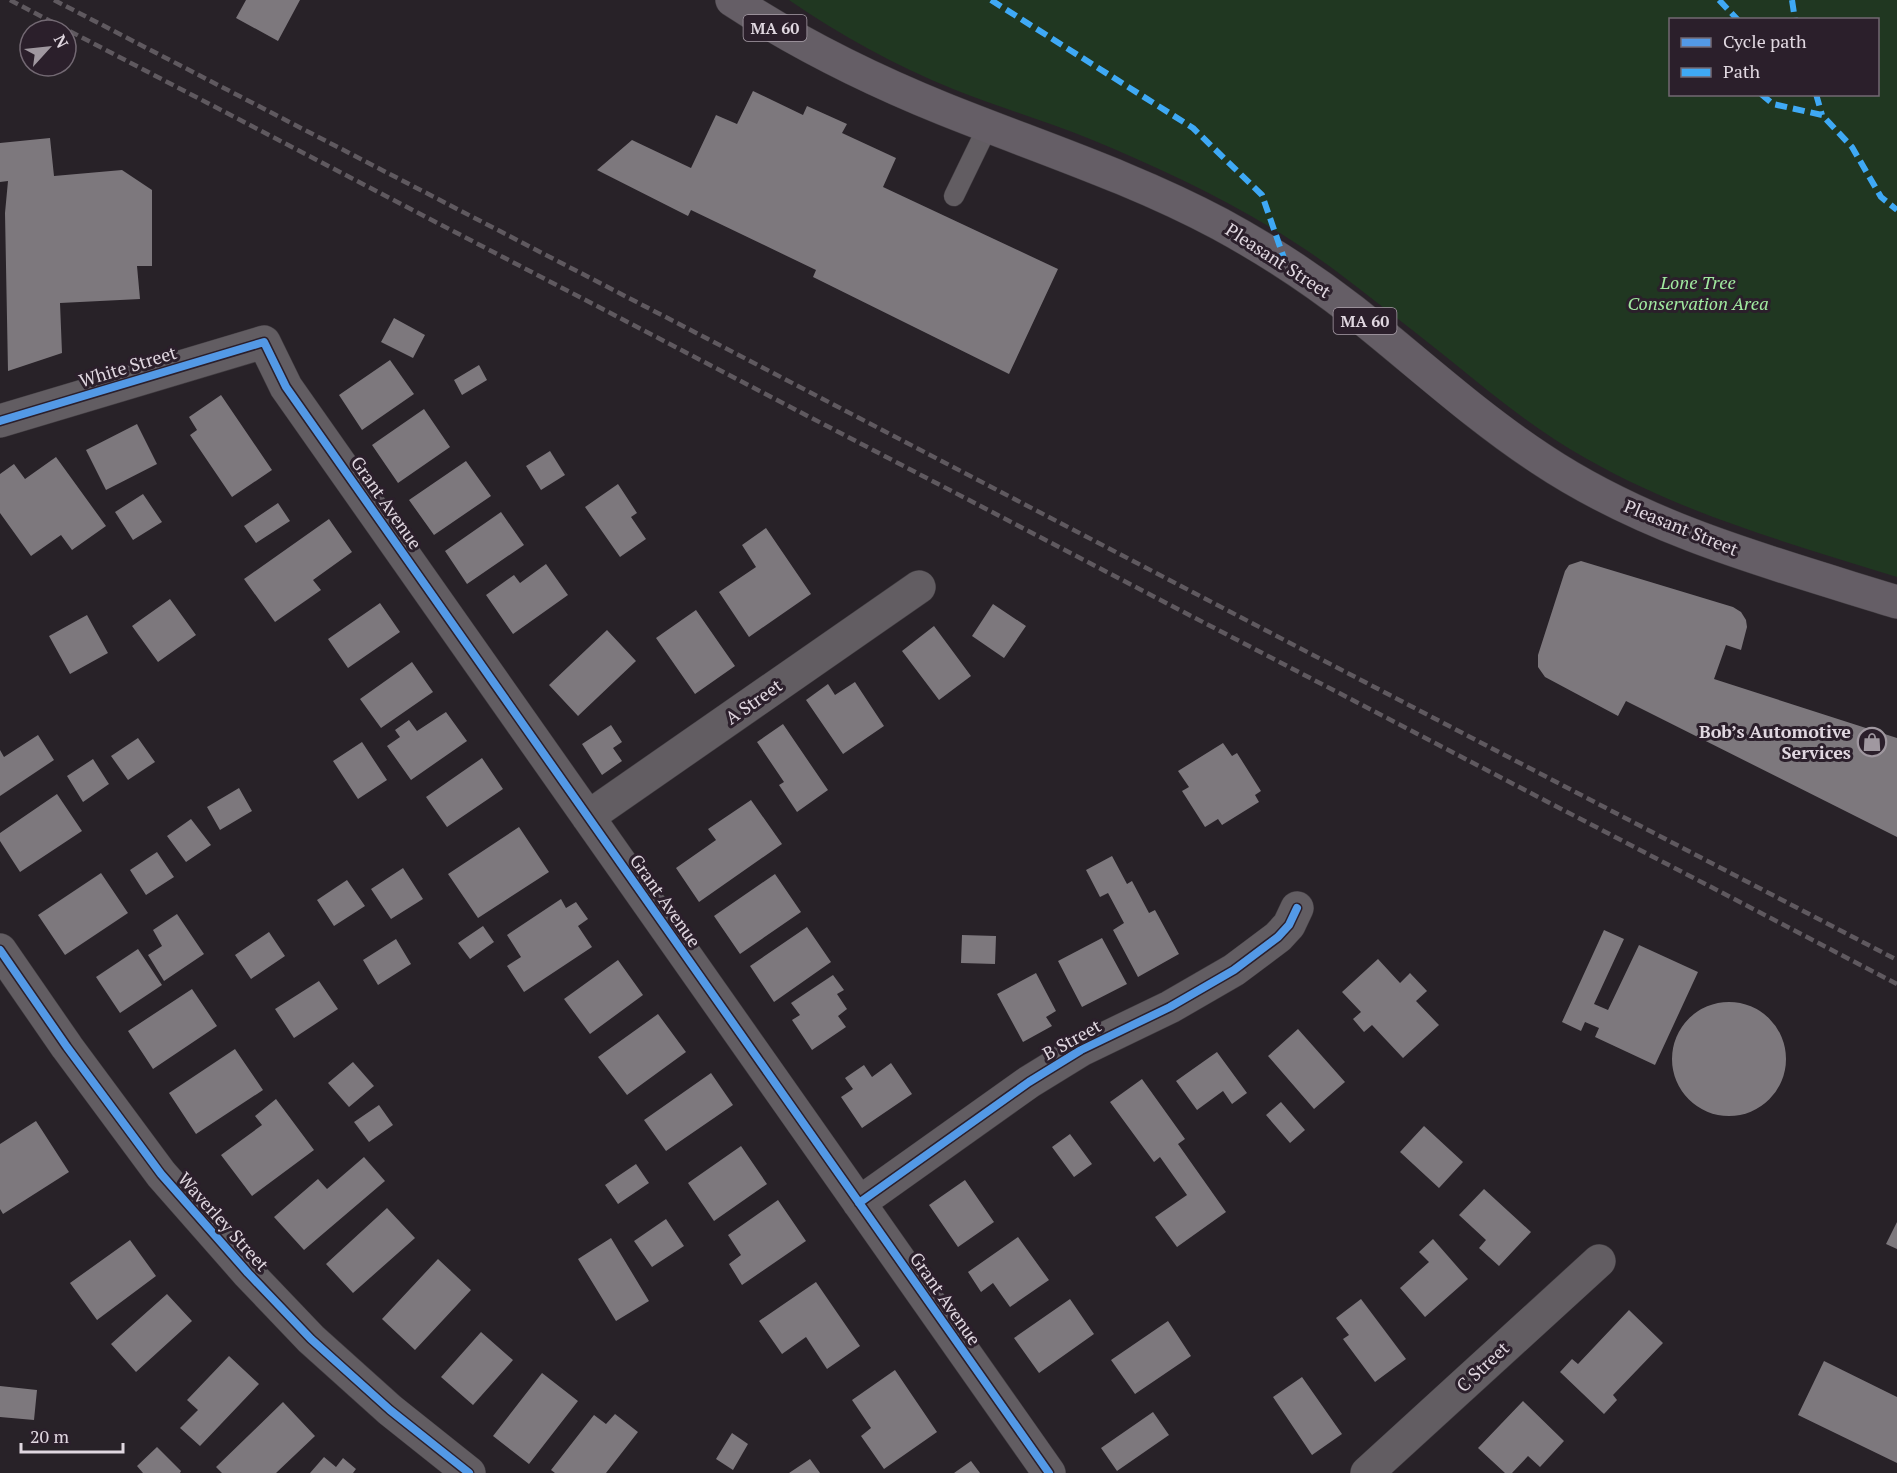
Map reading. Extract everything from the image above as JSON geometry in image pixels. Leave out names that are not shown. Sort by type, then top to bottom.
[{"type":"main road","name":"Pleasant Street","points":[[732,0],[820,53],[943,108],[1158,194],[1253,243],[1353,311],[1442,385],[1541,460],[1607,497],[1677,530],[1714,544],[1897,603]]},
{"type":"street","name":"White Street","points":[[0,421],[264,342]]},
{"type":"street","name":"Grant Avenue","points":[[264,342],[286,387],[1049,1473]]},
{"type":"street","name":"A Street","points":[[588,817],[920,587]]},
{"type":"street","name":"B Street","points":[[859,1203],[1055,1065],[1180,1002],[1234,970],[1278,937],[1289,925],[1297,908]]},
{"type":"street","name":"Waverley Street","points":[[0,950],[67,1047],[161,1174],[248,1273],[311,1339],[390,1410],[469,1473]]},
{"type":"street","name":"C Street","points":[[1367,1473],[1599,1260]]},
{"type":"lane","points":[[954,196],[988,126]]},
{"type":"green space","name":"Lone Tree Conservation Area","points":[[789,0],[1897,0],[1897,577],[1700,512],[1624,479],[1533,425],[1332,268],[1275,230],[1215,196],[1122,152],[1073,132],[970,96],[910,70],[848,37]]},
{"type":"building","points":[[246,0],[300,0],[278,41],[236,18]]},
{"type":"building","points":[[753,91],[803,115],[807,106],[847,124],[842,133],[896,158],[883,187],[1058,269],[1009,374],[813,277],[816,270],[691,210],[688,216],[597,170],[632,140],[691,168],[716,115],[737,124]]},
{"type":"building","points":[[50,138],[54,176],[122,170],[152,190],[152,266],[137,266],[140,299],[60,303],[62,353],[8,371],[5,213],[8,181],[0,182],[0,143]]},
{"type":"building","points":[[394,318],[425,335],[413,358],[381,342]]},
{"type":"building","points":[[390,360],[414,394],[362,430],[339,395]]},
{"type":"building","points":[[479,365],[487,380],[462,395],[454,380]]},
{"type":"building","points":[[221,395],[272,470],[232,497],[190,435],[197,430],[189,417]]},
{"type":"building","points":[[424,409],[450,447],[398,483],[372,445]]},
{"type":"building","points":[[137,424],[157,464],[106,490],[86,450]]},
{"type":"building","points":[[550,451],[565,475],[541,490],[526,466]]},
{"type":"building","points":[[56,457],[106,526],[72,550],[61,535],[31,556],[0,513],[0,474],[14,464],[25,479]]},
{"type":"building","points":[[466,461],[491,496],[434,535],[409,500]]},
{"type":"building","points":[[618,484],[637,513],[631,517],[646,539],[620,557],[585,507]]},
{"type":"building","points":[[143,494],[162,522],[133,540],[115,512]]},
{"type":"building","points":[[278,503],[290,521],[256,543],[244,526]]},
{"type":"building","points":[[501,512],[524,545],[467,584],[445,551]]},
{"type":"building","points":[[329,519],[352,552],[313,580],[321,590],[275,622],[244,579]]},
{"type":"building","points":[[766,528],[811,594],[749,637],[719,592],[756,567],[742,545]]},
{"type":"building","points":[[1581,561],[1733,607],[1741,612],[1747,627],[1741,650],[1726,645],[1714,679],[1897,738],[1897,837],[1626,701],[1618,716],[1545,677],[1538,667],[1538,655],[1565,571],[1569,565]]},
{"type":"building","points":[[546,564],[568,595],[513,634],[486,595],[514,575],[520,583]]},
{"type":"building","points":[[170,599],[196,635],[158,662],[132,626]]},
{"type":"building","points":[[380,603],[400,632],[348,668],[328,639]]},
{"type":"building","points":[[993,604],[1026,626],[1004,658],[972,636]]},
{"type":"building","points":[[696,610],[735,666],[695,694],[656,638]]},
{"type":"building","points":[[87,615],[108,653],[70,674],[49,636]]},
{"type":"building","points":[[934,626],[971,676],[939,700],[902,651]]},
{"type":"building","points":[[607,630],[636,661],[578,716],[549,685]]},
{"type":"building","points":[[412,662],[433,692],[381,728],[360,699]]},
{"type":"building","points":[[855,682],[884,726],[843,754],[806,700],[828,684],[835,695]]},
{"type":"building","points":[[446,712],[467,741],[411,780],[387,746],[400,737],[395,730],[409,720],[417,731]]},
{"type":"building","points":[[783,724],[828,790],[797,812],[779,785],[784,782],[757,742]]},
{"type":"building","points":[[611,725],[622,742],[613,748],[622,761],[602,775],[582,744]]},
{"type":"building","points":[[38,735],[54,760],[0,796],[0,750],[4,757]]},
{"type":"building","points":[[138,738],[155,762],[128,780],[111,756]]},
{"type":"building","points":[[362,742],[387,780],[358,799],[333,761]]},
{"type":"building","points":[[1223,743],[1232,756],[1237,753],[1261,791],[1255,795],[1259,802],[1222,825],[1218,819],[1205,827],[1182,791],[1189,787],[1178,771]]},
{"type":"building","points":[[482,758],[503,789],[447,827],[426,797]]},
{"type":"building","points":[[93,759],[109,784],[83,802],[67,776]]},
{"type":"building","points":[[239,788],[252,811],[220,830],[207,807]]},
{"type":"building","points":[[57,794],[82,831],[20,872],[0,841],[0,833]]},
{"type":"building","points":[[751,800],[782,844],[699,902],[676,868],[716,840],[708,829]]},
{"type":"building","points":[[191,819],[211,845],[186,862],[167,836]]},
{"type":"building","points":[[519,827],[549,872],[478,918],[448,874]]},
{"type":"building","points":[[157,852],[174,877],[146,895],[130,870]]},
{"type":"building","points":[[1112,856],[1127,884],[1132,881],[1149,913],[1155,910],[1179,954],[1138,977],[1113,930],[1124,923],[1108,893],[1100,897],[1086,870]]},
{"type":"building","points":[[403,868],[423,899],[391,919],[371,889]]},
{"type":"building","points":[[101,873],[128,913],[65,955],[38,915]]},
{"type":"building","points":[[775,874],[801,912],[740,954],[714,916]]},
{"type":"building","points":[[347,880],[365,906],[334,926],[317,900]]},
{"type":"building","points":[[561,899],[566,908],[576,902],[588,919],[578,926],[592,947],[524,992],[507,966],[521,957],[507,935]]},
{"type":"building","points":[[177,914],[204,954],[164,981],[148,955],[162,946],[153,930]]},
{"type":"building","points":[[483,926],[494,942],[470,959],[458,943]]},
{"type":"building","points":[[807,927],[831,962],[774,1002],[750,966]]},
{"type":"building","points":[[1604,930],[1624,939],[1594,1004],[1608,1010],[1639,945],[1698,972],[1655,1065],[1595,1037],[1599,1028],[1585,1022],[1581,1031],[1562,1022]]},
{"type":"building","points":[[269,932],[285,956],[251,979],[235,955]]},
{"type":"building","points":[[962,935],[996,936],[995,964],[961,963]]},
{"type":"building","points":[[1102,938],[1127,984],[1082,1007],[1058,961]]},
{"type":"building","points":[[396,939],[411,964],[378,985],[363,960]]},
{"type":"building","points":[[138,949],[162,985],[120,1013],[96,977]]},
{"type":"building","points":[[1378,959],[1400,983],[1410,973],[1427,991],[1416,1001],[1439,1025],[1403,1058],[1372,1025],[1364,1032],[1353,1019],[1361,1012],[1342,992]]},
{"type":"building","points":[[618,960],[643,995],[590,1034],[564,999]]},
{"type":"building","points":[[1036,973],[1056,1011],[1046,1017],[1052,1026],[1023,1042],[997,994]]},
{"type":"building","points":[[833,975],[844,990],[837,994],[847,1009],[838,1016],[846,1027],[812,1050],[792,1020],[800,1015],[791,1003]]},
{"type":"building","points":[[319,981],[338,1009],[294,1038],[275,1009]]},
{"type":"building","points":[[192,989],[217,1026],[153,1069],[128,1031]]},
{"type":"building","points":[[1729,1002],[1751,1006],[1770,1018],[1782,1037],[1786,1059],[1782,1081],[1770,1100],[1751,1112],[1729,1116],[1707,1112],[1688,1100],[1676,1081],[1672,1059],[1676,1037],[1688,1018],[1707,1006]]},
{"type":"building","points":[[658,1014],[686,1052],[627,1095],[598,1057]]},
{"type":"building","points":[[1298,1029],[1345,1082],[1314,1109],[1268,1056]]},
{"type":"building","points":[[235,1049],[263,1090],[196,1134],[169,1093]]},
{"type":"building","points":[[1217,1052],[1247,1093],[1232,1104],[1223,1091],[1197,1110],[1176,1081]]},
{"type":"building","points":[[353,1062],[374,1086],[349,1107],[328,1083]]},
{"type":"building","points":[[891,1063],[912,1094],[862,1128],[841,1097],[853,1089],[845,1078],[864,1065],[872,1077]]},
{"type":"building","points":[[711,1073],[733,1105],[666,1151],[644,1120]]},
{"type":"building","points":[[1142,1079],[1185,1139],[1178,1144],[1226,1212],[1177,1247],[1155,1217],[1187,1195],[1160,1157],[1154,1162],[1110,1102]]},
{"type":"building","points":[[276,1099],[314,1150],[252,1196],[221,1155],[262,1125],[255,1116]]},
{"type":"building","points":[[1281,1102],[1305,1130],[1290,1143],[1266,1115]]},
{"type":"building","points":[[379,1105],[393,1125],[369,1142],[354,1122]]},
{"type":"building","points":[[36,1121],[69,1172],[3,1214],[0,1209],[0,1144]]},
{"type":"building","points":[[1424,1126],[1463,1162],[1439,1188],[1400,1152]]},
{"type":"building","points":[[1070,1134],[1092,1164],[1074,1177],[1052,1147]]},
{"type":"building","points":[[741,1146],[767,1184],[714,1221],[688,1183]]},
{"type":"building","points":[[364,1157],[385,1181],[304,1250],[274,1217],[318,1179],[327,1189]]},
{"type":"building","points":[[636,1164],[649,1183],[618,1204],[605,1185]]},
{"type":"building","points":[[965,1180],[994,1222],[958,1247],[929,1205]]},
{"type":"building","points":[[1484,1189],[1531,1232],[1499,1266],[1479,1248],[1486,1240],[1459,1215]]},
{"type":"building","points":[[778,1200],[806,1241],[742,1285],[729,1264],[741,1255],[728,1235]]},
{"type":"building","points":[[387,1208],[415,1238],[353,1293],[326,1264]]},
{"type":"building","points":[[666,1219],[684,1246],[652,1267],[634,1241]]},
{"type":"building","points":[[1897,1222],[1897,1249],[1886,1244]]},
{"type":"building","points":[[1018,1237],[1049,1280],[1010,1307],[993,1283],[981,1292],[968,1272]]},
{"type":"building","points":[[611,1238],[649,1301],[616,1321],[578,1259]]},
{"type":"building","points":[[1433,1239],[1468,1279],[1425,1317],[1400,1288],[1429,1262],[1419,1252]]},
{"type":"building","points":[[130,1240],[156,1276],[97,1320],[70,1283]]},
{"type":"building","points":[[438,1259],[471,1290],[415,1350],[382,1319]]},
{"type":"building","points":[[816,1282],[860,1346],[827,1369],[806,1337],[782,1354],[759,1321]]},
{"type":"building","points":[[167,1294],[192,1321],[136,1372],[111,1344]]},
{"type":"building","points":[[1070,1299],[1094,1334],[1039,1373],[1014,1338]]},
{"type":"building","points":[[1361,1299],[1406,1359],[1375,1382],[1343,1339],[1349,1335],[1336,1318]]},
{"type":"building","points":[[1629,1310],[1663,1343],[1613,1395],[1617,1400],[1604,1414],[1560,1372],[1572,1359],[1578,1364]]},
{"type":"building","points":[[1168,1321],[1191,1356],[1135,1394],[1111,1360]]},
{"type":"building","points":[[481,1332],[513,1360],[473,1405],[441,1377]]},
{"type":"building","points":[[229,1356],[259,1384],[200,1446],[180,1428],[198,1410],[187,1400]]},
{"type":"building","points":[[1824,1361],[1897,1397],[1897,1463],[1798,1415]]},
{"type":"building","points":[[895,1370],[937,1432],[884,1469],[861,1436],[871,1428],[852,1400]]},
{"type":"building","points":[[542,1373],[578,1401],[529,1464],[493,1436]]},
{"type":"building","points":[[1302,1377],[1342,1434],[1312,1455],[1273,1397]]},
{"type":"building","points":[[0,1386],[37,1390],[34,1420],[0,1417]]},
{"type":"building","points":[[1523,1401],[1564,1441],[1540,1467],[1528,1456],[1512,1473],[1505,1473],[1478,1448]]},
{"type":"building","points":[[283,1402],[315,1436],[276,1473],[222,1473],[216,1467]]},
{"type":"building","points":[[1153,1412],[1169,1435],[1117,1471],[1101,1448]]},
{"type":"building","points":[[615,1414],[638,1432],[606,1473],[555,1473],[551,1470],[594,1415],[606,1424]]},
{"type":"building","points":[[732,1433],[748,1444],[733,1470],[716,1459]]},
{"type":"building","points":[[157,1447],[181,1471],[180,1473],[143,1473],[137,1466]]},
{"type":"building","points":[[324,1457],[336,1467],[343,1458],[356,1469],[353,1473],[310,1473]]},
{"type":"building","points":[[810,1459],[820,1473],[789,1473]]},
{"type":"building","points":[[971,1461],[980,1473],[954,1473]]},
{"type":"railway","points":[[10,0],[1897,984]]},
{"type":"railway","points":[[54,0],[1897,960]]},
{"type":"marked path","points":[[991,0],[1193,128],[1262,195],[1286,264]]},
{"type":"marked path","points":[[1719,0],[1736,18]]},
{"type":"marked path","points":[[1792,0],[1795,18]]},
{"type":"marked path","points":[[1763,96],[1773,104],[1822,115],[1852,147],[1881,197],[1897,210]]},
{"type":"marked path","points":[[1817,96],[1822,115]]},
{"type":"cycle path","points":[[0,421],[264,342],[286,387],[1049,1473]]},
{"type":"cycle path","points":[[859,1203],[1029,1082],[1081,1050],[1170,1007],[1234,970],[1278,937],[1289,925],[1297,908]]},
{"type":"cycle path","points":[[0,950],[67,1047],[161,1174],[248,1273],[311,1339],[390,1410],[469,1473]]},
{"type":"place","name":"Bob’s Automotive Services","points":[[1872,742]]}]
